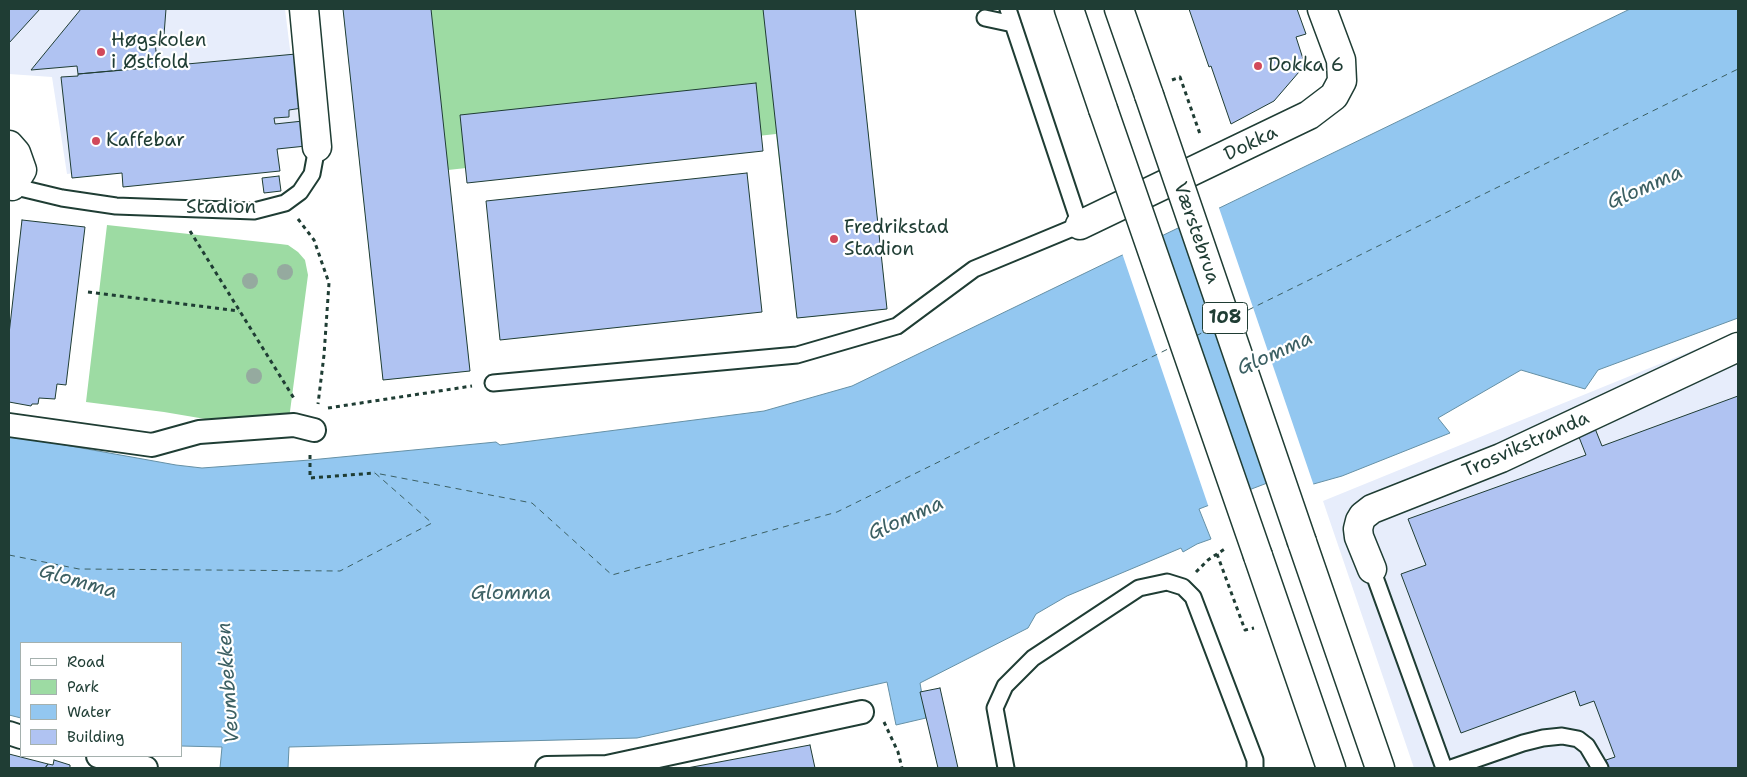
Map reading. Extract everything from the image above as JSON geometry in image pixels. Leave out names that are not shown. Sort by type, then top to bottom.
[{"type":"main road","name":"Stadion","points":[[304,9],[316,147]]},
{"type":"main road","name":"108","points":[[1069,9],[1331,768]]},
{"type":"main road","name":"Værstebrua","points":[[1119,9],[1380,768]]},
{"type":"main road","name":"Dokka","points":[[1080,224],[1309,115],[1334,96],[1342,81],[1340,60],[1322,9]]},
{"type":"main road","points":[[9,145],[16,153],[22,170],[10,185]]},
{"type":"main road","name":"Trosvikstranda","points":[[1372,569],[1359,537],[1358,529],[1363,516],[1372,509],[1501,458],[1738,347]]},
{"type":"street","points":[[9,425],[152,445],[198,432],[294,425],[316,420]]},
{"type":"street","points":[[547,768],[608,767],[862,712]]},
{"type":"street","points":[[102,757],[146,768]]},
{"type":"lane","points":[[493,384],[797,355],[897,326],[974,269],[1080,224],[1008,9]]},
{"type":"lane","points":[[985,18],[1013,24]]},
{"type":"lane","name":"Stadion","points":[[10,185],[62,198],[116,206],[254,211],[285,203],[300,192],[312,174],[316,147]]},
{"type":"lane","points":[[1372,569],[1444,768]]},
{"type":"lane","points":[[1006,768],[995,708],[1005,686],[1033,658],[1139,588],[1167,582],[1183,587],[1193,597],[1256,760],[1255,768]]},
{"type":"lane","points":[[1451,768],[1523,743],[1562,736],[1578,739],[1587,746],[1600,768]]},
{"type":"path","points":[[1180,78],[1202,140]]},
{"type":"path","points":[[285,203],[314,240],[329,283],[324,355],[316,420]]},
{"type":"path","points":[[187,226],[240,311],[316,420]]},
{"type":"path","points":[[88,292],[240,311]]},
{"type":"path","points":[[327,408],[493,384]]},
{"type":"path","points":[[316,477],[375,473]]},
{"type":"path","points":[[1217,554],[1245,630]]},
{"type":"path","points":[[862,712],[868,712],[884,722],[898,752],[902,768]]},
{"type":"shaded area","points":[[9,9],[285,9],[302,147],[67,174],[52,77],[9,74]]},
{"type":"shaded area","points":[[1738,332],[1738,768],[1414,768],[1323,501]]},
{"type":"green space","name":"Fredrikstad Stadion","points":[[343,9],[855,9],[887,309],[797,318],[776,134],[448,170],[470,371],[383,380]]},
{"type":"green space","points":[[107,225],[288,245],[298,252],[305,260],[308,275],[289,419],[223,422],[86,402]]},
{"type":"water","points":[[1630,9],[1738,9],[1738,318],[1598,370],[1585,389],[1521,370],[1438,418],[1450,433],[1342,476],[1310,485],[1304,469],[1199,509],[1211,539],[1183,552],[1181,548],[1067,596],[1036,614],[1028,628],[920,683],[926,718],[896,725],[887,682],[637,738],[289,747],[288,768],[220,768],[222,747],[182,746],[182,642],[20,642],[20,718],[9,715],[9,435],[202,468],[310,460],[496,442],[500,445],[764,411],[852,386]]},
{"type":"pier","points":[[1218,205],[1314,486],[1308,487],[1302,472],[1267,486],[1178,225]]},
{"type":"pier","points":[[1162,233],[1250,492],[1209,508],[1122,253]]},
{"type":"building","points":[[9,9],[40,9],[9,43]]},
{"type":"building","name":"Høgskolen i Østfold","points":[[81,9],[166,9],[164,35],[154,35],[158,67],[78,74],[77,66],[31,70]]},
{"type":"building","points":[[343,9],[431,9],[470,371],[383,380]]},
{"type":"building","points":[[763,9],[855,9],[887,309],[797,318]]},
{"type":"building","name":"Dokka 6","points":[[1189,9],[1297,9],[1306,34],[1296,37],[1305,65],[1274,101],[1231,124]]},
{"type":"building","points":[[296,54],[302,108],[289,110],[289,117],[274,118],[275,124],[303,121],[306,146],[277,149],[280,171],[123,187],[122,173],[72,178],[61,77]]},
{"type":"building","points":[[756,83],[763,151],[467,183],[460,115]]},
{"type":"building","points":[[747,173],[762,312],[500,340],[486,201]]},
{"type":"building","points":[[279,176],[281,191],[264,193],[262,178]]},
{"type":"building","points":[[22,220],[85,227],[66,385],[57,384],[55,399],[39,398],[38,404],[32,404],[31,406],[9,402],[9,334]]},
{"type":"building","points":[[1738,396],[1738,768],[1609,768],[1606,760],[1615,757],[1594,701],[1580,706],[1575,691],[1461,733],[1401,574],[1426,565],[1408,519],[1586,455],[1577,432],[1594,426],[1602,446]]},
{"type":"building","points":[[940,688],[958,768],[938,768],[920,692]]},
{"type":"building","points":[[810,745],[815,768],[687,768]]},
{"type":"building","points":[[9,754],[48,764],[45,768],[9,768]]},
{"type":"building","points":[[54,760],[70,765],[70,768],[45,768],[48,764],[53,765]]},
{"type":"ferry route","points":[[1238,315],[1738,69]]},
{"type":"ferry route","points":[[1196,336],[1215,326]]},
{"type":"ferry route","points":[[9,555],[79,569],[340,571],[432,523],[375,473],[532,503],[612,575],[837,512],[1172,347]]},
{"type":"place","name":"Høgskolen i Østfold","points":[[101,52]]},
{"type":"place","name":"Dokka 6","points":[[1258,66]]},
{"type":"place","name":"Kaffebar","points":[[96,141]]},
{"type":"place","name":"Fredrikstad Stadion","points":[[834,239]]},
{"type":"water label","name":"Glomma","points":[[1645,188]]},
{"type":"water label","name":"Glomma","points":[[1275,354]]},
{"type":"water label","name":"Glomma","points":[[906,519]]},
{"type":"water label","name":"Glomma","points":[[78,582]]},
{"type":"water label","name":"Glomma","points":[[511,594]]},
{"type":"water label","name":"Veumbekken","points":[[229,683]]}]
